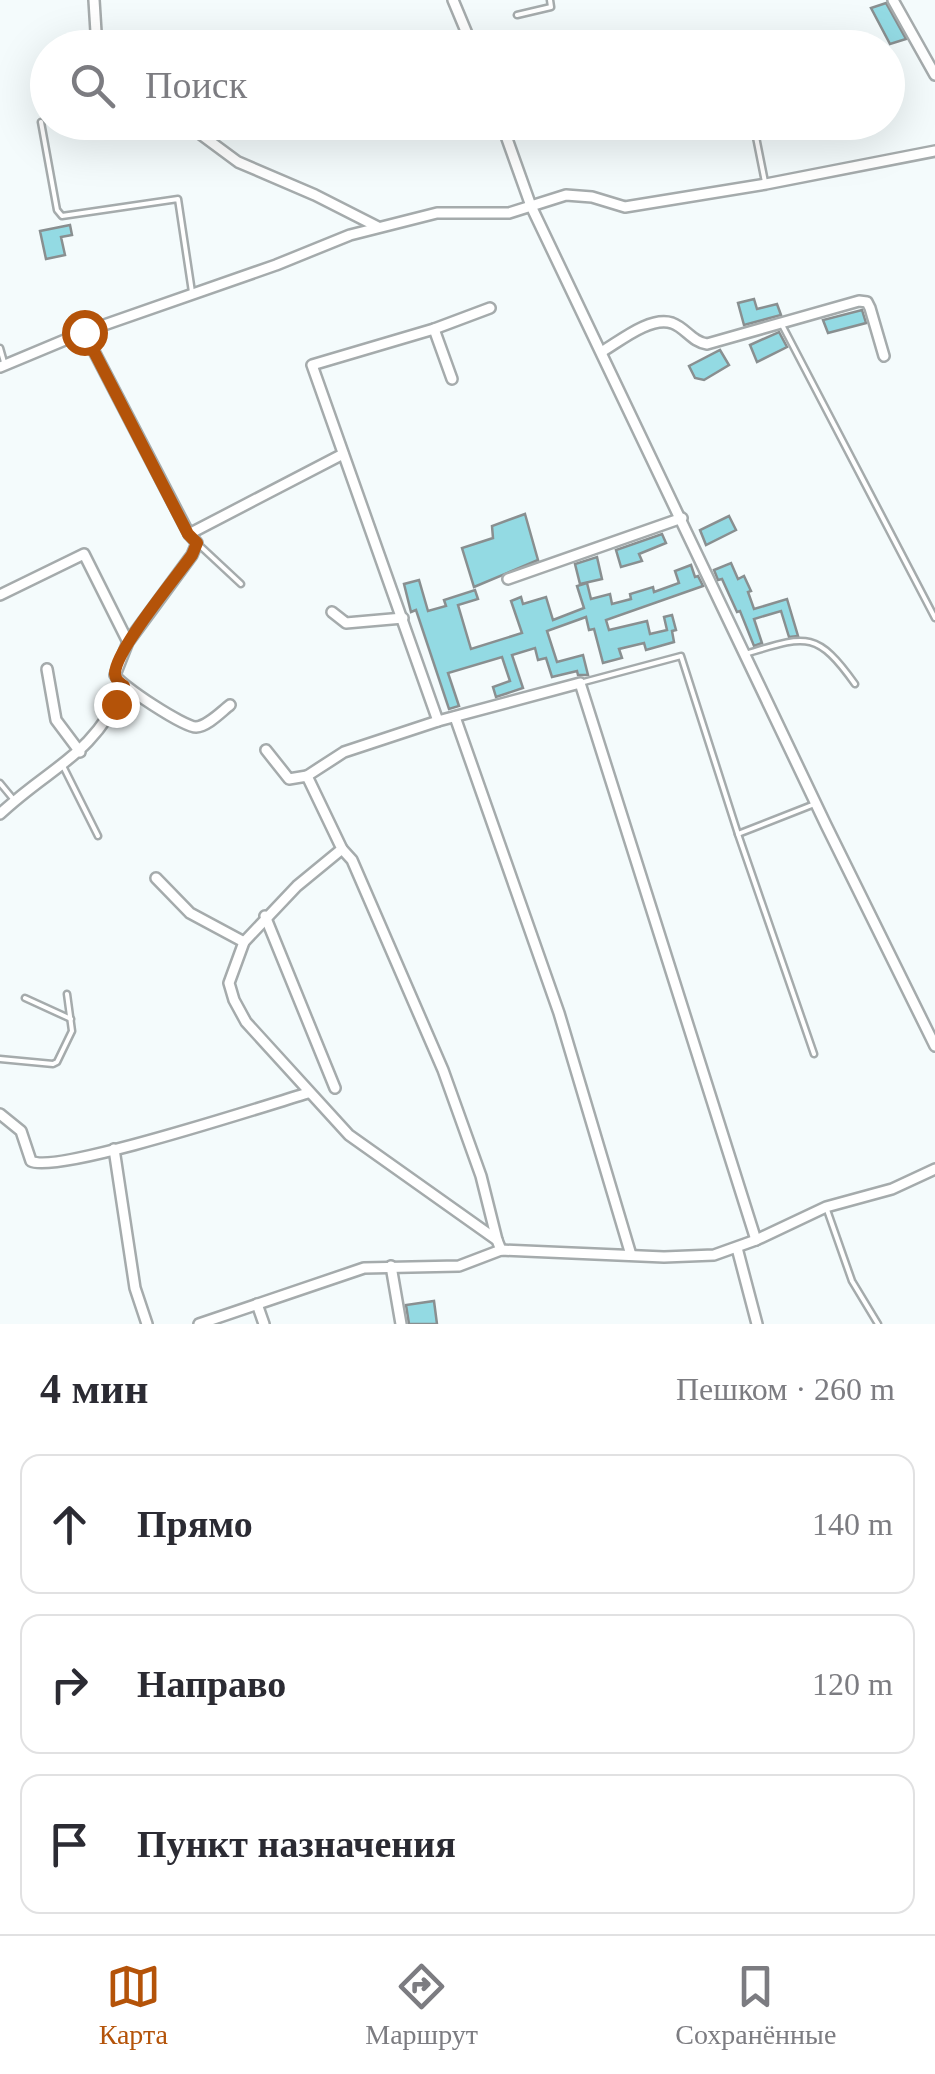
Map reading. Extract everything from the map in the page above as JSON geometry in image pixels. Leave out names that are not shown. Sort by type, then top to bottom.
[{"type":"street","points":[[94,0],[96,30]]},
{"type":"street","points":[[453,0],[465,30]]},
{"type":"street","points":[[893,0],[935,74]]},
{"type":"street","points":[[208,140],[238,162],[378,228]]},
{"type":"street","points":[[507,140],[531,206],[935,1046]]},
{"type":"street","points":[[2,366],[350,234],[437,213],[509,213],[566,195],[625,206],[935,151]]},
{"type":"street","points":[[603,351],[656,322],[671,323],[698,343],[708,344],[860,301],[867,302],[884,356]]},
{"type":"street","points":[[438,721],[312,365],[490,308]]},
{"type":"street","points":[[434,329],[452,380]]},
{"type":"street","points":[[84,332],[188,534],[197,543],[128,642],[115,670],[118,681],[195,727],[204,725],[230,705]]},
{"type":"street","points":[[188,534],[342,454]]},
{"type":"street","points":[[508,580],[682,518]]},
{"type":"street","points":[[0,595],[84,554],[128,642]]},
{"type":"street","points":[[332,612],[346,623],[403,618]]},
{"type":"street","points":[[47,669],[56,720],[80,752]]},
{"type":"street","points":[[266,750],[289,778],[307,776],[344,752],[438,721],[580,683],[756,1240]]},
{"type":"street","points":[[0,814],[80,752],[106,723],[124,686]]},
{"type":"street","points":[[455,718],[559,1012],[631,1256]]},
{"type":"street","points":[[307,776],[342,848],[352,860],[444,1070],[481,1176],[499,1245]]},
{"type":"street","points":[[342,848],[266,916],[244,942],[230,984],[234,1000],[246,1022],[350,1135],[499,1245],[631,1256],[694,1256],[738,1248],[826,1207],[892,1189],[935,1169]]},
{"type":"street","points":[[156,878],[190,912],[244,942]]},
{"type":"street","points":[[266,916],[336,1088]]},
{"type":"street","points":[[0,1114],[21,1131],[28,1155],[36,1164],[114,1149],[308,1093]]},
{"type":"street","points":[[114,1149],[135,1288],[148,1324]]},
{"type":"street","points":[[199,1324],[351,1270],[459,1266],[480,1260],[499,1245]]},
{"type":"street","points":[[738,1248],[757,1324]]},
{"type":"street","points":[[391,1266],[401,1324]]},
{"type":"street","points":[[257,1304],[264,1324]]},
{"type":"lane","points":[[517,15],[551,7],[550,0]]},
{"type":"lane","points":[[44,140],[57,210],[62,216],[178,199],[192,292]]},
{"type":"lane","points":[[757,140],[766,184]]},
{"type":"lane","points":[[781,323],[935,618]]},
{"type":"lane","points":[[0,348],[2,366]]},
{"type":"lane","points":[[197,543],[241,584]]},
{"type":"lane","points":[[745,654],[792,640],[812,640],[836,657],[855,684]]},
{"type":"lane","points":[[580,683],[681,656],[814,1054]]},
{"type":"lane","points":[[63,766],[98,836]]},
{"type":"lane","points":[[0,783],[14,800]]},
{"type":"lane","points":[[738,834],[816,804]]},
{"type":"lane","points":[[0,1059],[53,1064],[72,1031],[67,994]]},
{"type":"lane","points":[[25,998],[71,1019]]},
{"type":"lane","points":[[826,1207],[852,1281],[878,1324]]},
{"type":"building","points":[[886,3],[901,30],[883,30],[871,8]]},
{"type":"building","points":[[70,225],[72,235],[61,237],[65,255],[46,259],[40,231]]},
{"type":"building","points":[[754,299],[757,309],[777,304],[781,315],[744,325],[738,303]]},
{"type":"building","points":[[862,310],[866,323],[828,333],[823,320]]},
{"type":"building","points":[[779,332],[787,347],[757,362],[750,345]]},
{"type":"building","points":[[720,350],[729,365],[704,380],[695,378],[689,366]]},
{"type":"building","points":[[525,514],[538,560],[474,587],[462,548],[493,538],[492,526]]},
{"type":"building","points":[[729,516],[736,530],[706,545],[700,530]]},
{"type":"building","points":[[662,534],[666,543],[639,554],[642,561],[621,567],[616,550]]},
{"type":"building","points":[[597,557],[602,579],[580,584],[575,564]]},
{"type":"building","points":[[731,563],[738,579],[744,576],[754,609],[787,599],[798,636],[789,637],[781,611],[754,619],[762,643],[754,646],[740,611],[737,612],[714,570]]},
{"type":"building","points":[[691,565],[703,586],[606,620],[609,630],[647,621],[650,634],[667,630],[664,617],[672,615],[674,642],[646,650],[644,643],[619,649],[622,658],[603,663],[594,629],[589,630],[586,617],[547,631],[557,662],[583,655],[588,675],[578,675],[577,671],[552,677],[546,658],[538,660],[535,648],[512,655],[523,688],[496,697],[493,687],[510,681],[502,657],[448,673],[459,706],[449,709],[404,584],[419,580],[428,611],[446,606],[444,600],[475,590],[478,599],[458,605],[471,649],[522,633],[511,601],[521,597],[523,604],[546,597],[553,620],[584,608],[577,586],[587,583],[591,599],[610,594],[612,604],[631,599],[630,594],[653,587],[654,592],[679,583],[675,571]]},
{"type":"building","points":[[434,1301],[437,1324],[409,1324],[406,1305]]},
{"type":"route","points":[[84,332],[188,534],[197,543],[128,642],[115,670],[124,686],[116,704]]}]
